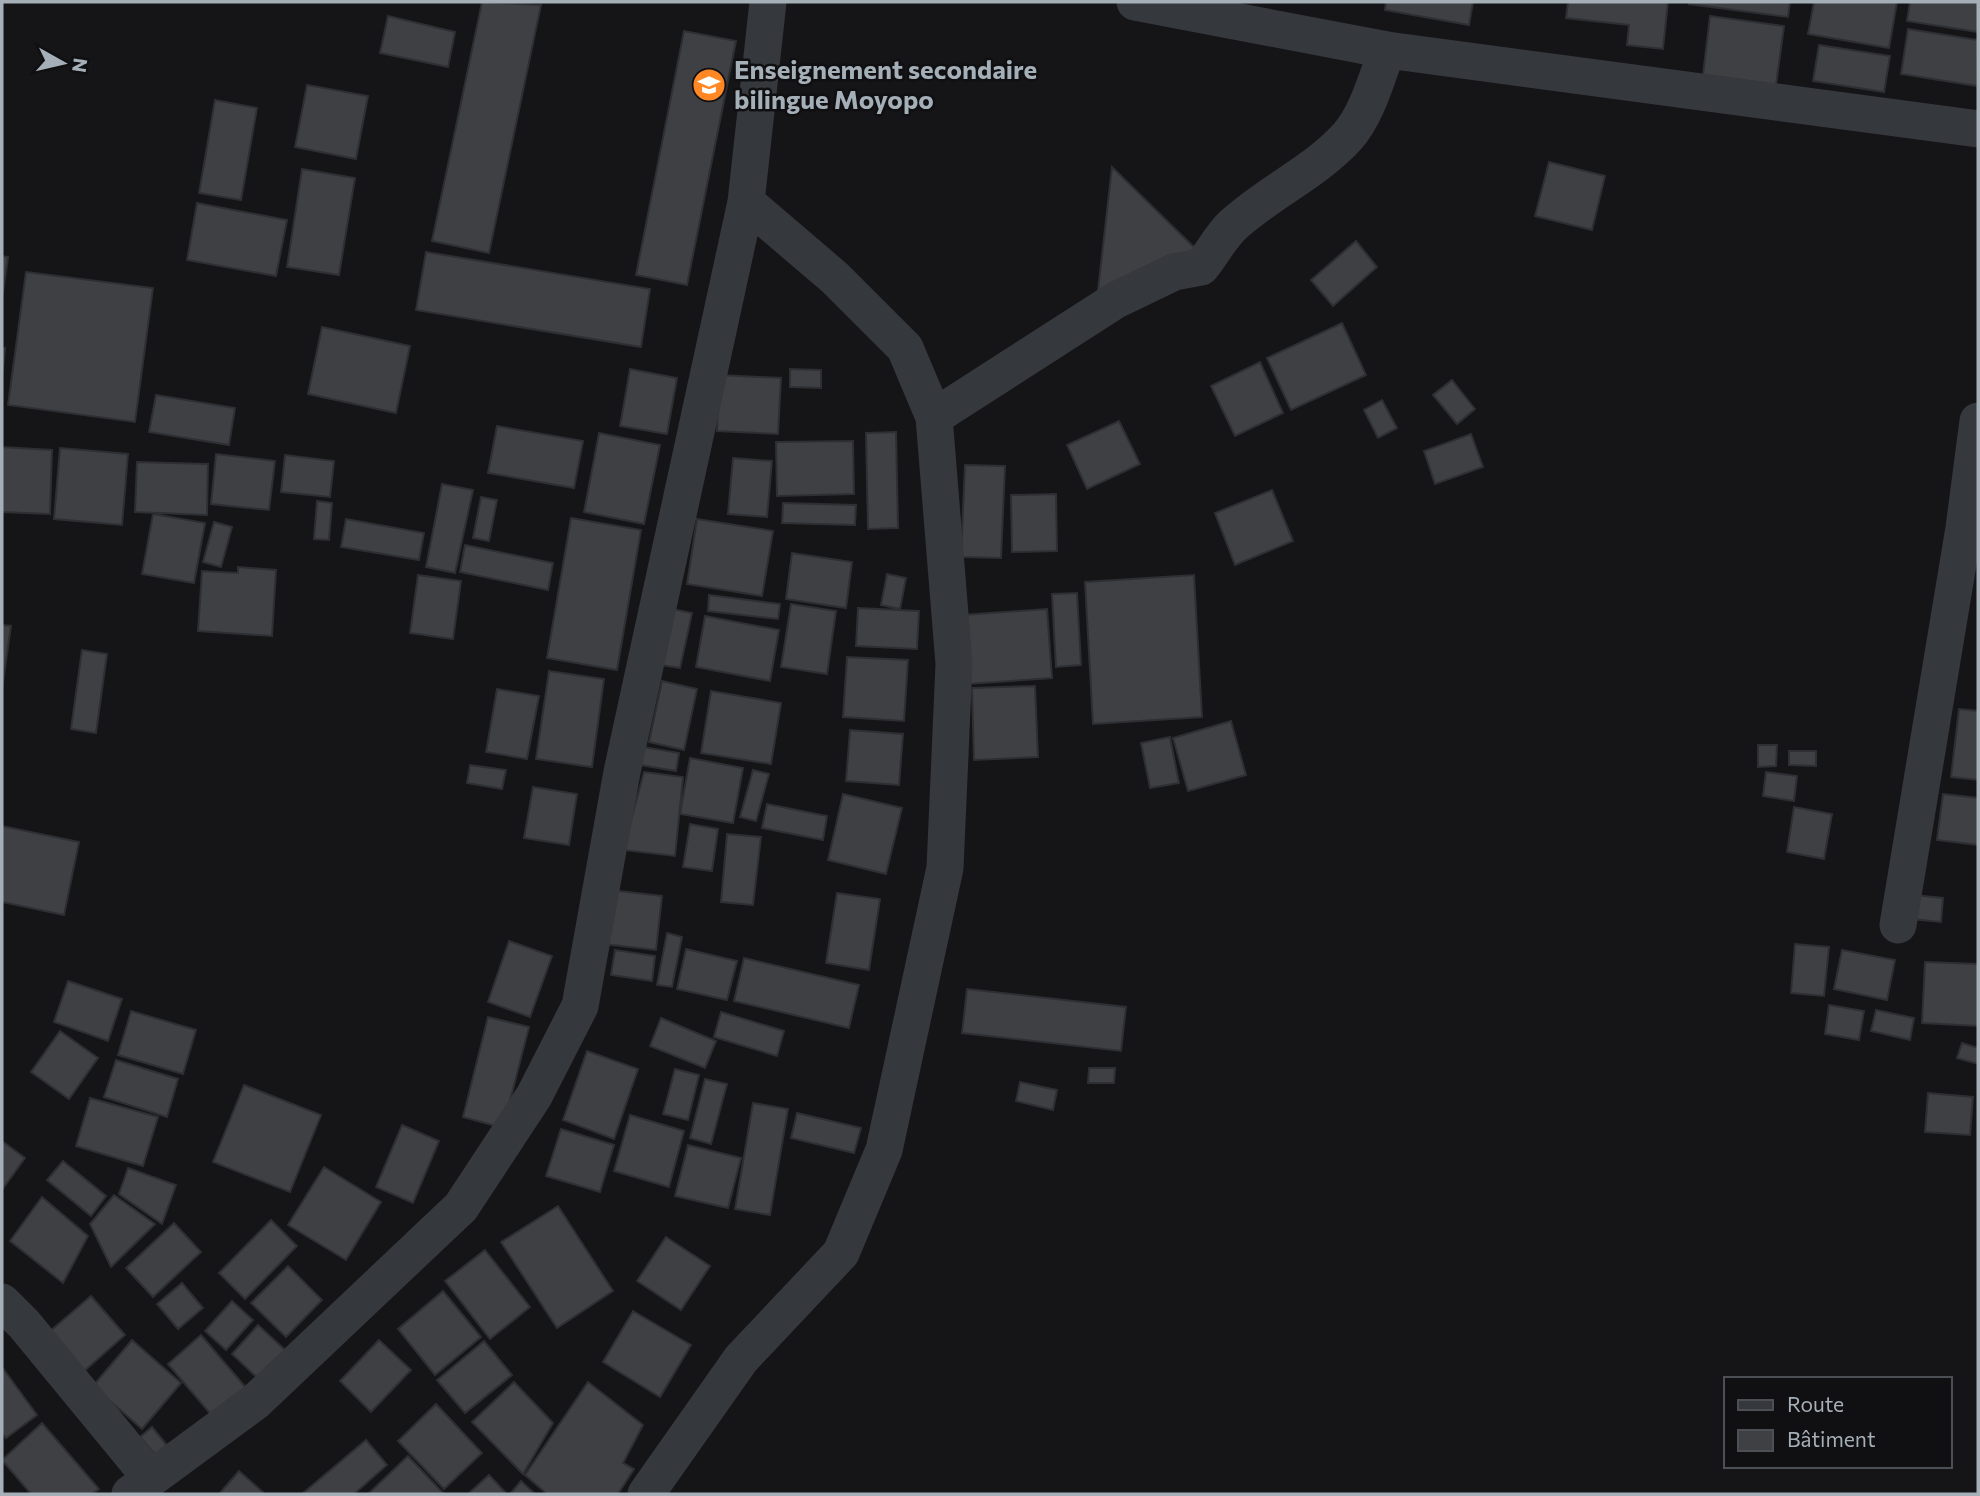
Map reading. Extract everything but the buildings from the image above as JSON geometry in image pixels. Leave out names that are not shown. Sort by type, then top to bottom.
[{"type":"street","points":[[2,1301],[24,1324],[140,1486],[255,1402],[461,1207],[534,1096],[580,1006],[622,772],[746,202],[768,2]]},
{"type":"street","points":[[1135,2],[1387,50],[1978,129]]},
{"type":"street","points":[[933,417],[1116,300],[1174,272],[1201,267],[1230,228],[1263,200],[1309,171],[1349,135],[1375,85],[1387,50]]},
{"type":"street","points":[[646,1494],[741,1359],[841,1253],[884,1150],[945,868],[954,664],[933,417],[905,348],[835,278],[746,202]]},
{"type":"street","points":[[1898,925],[1964,528],[1978,421]]},
{"type":"place","name":"Enseignement secondaire bilingue Moyopo","points":[[709,85]]}]
